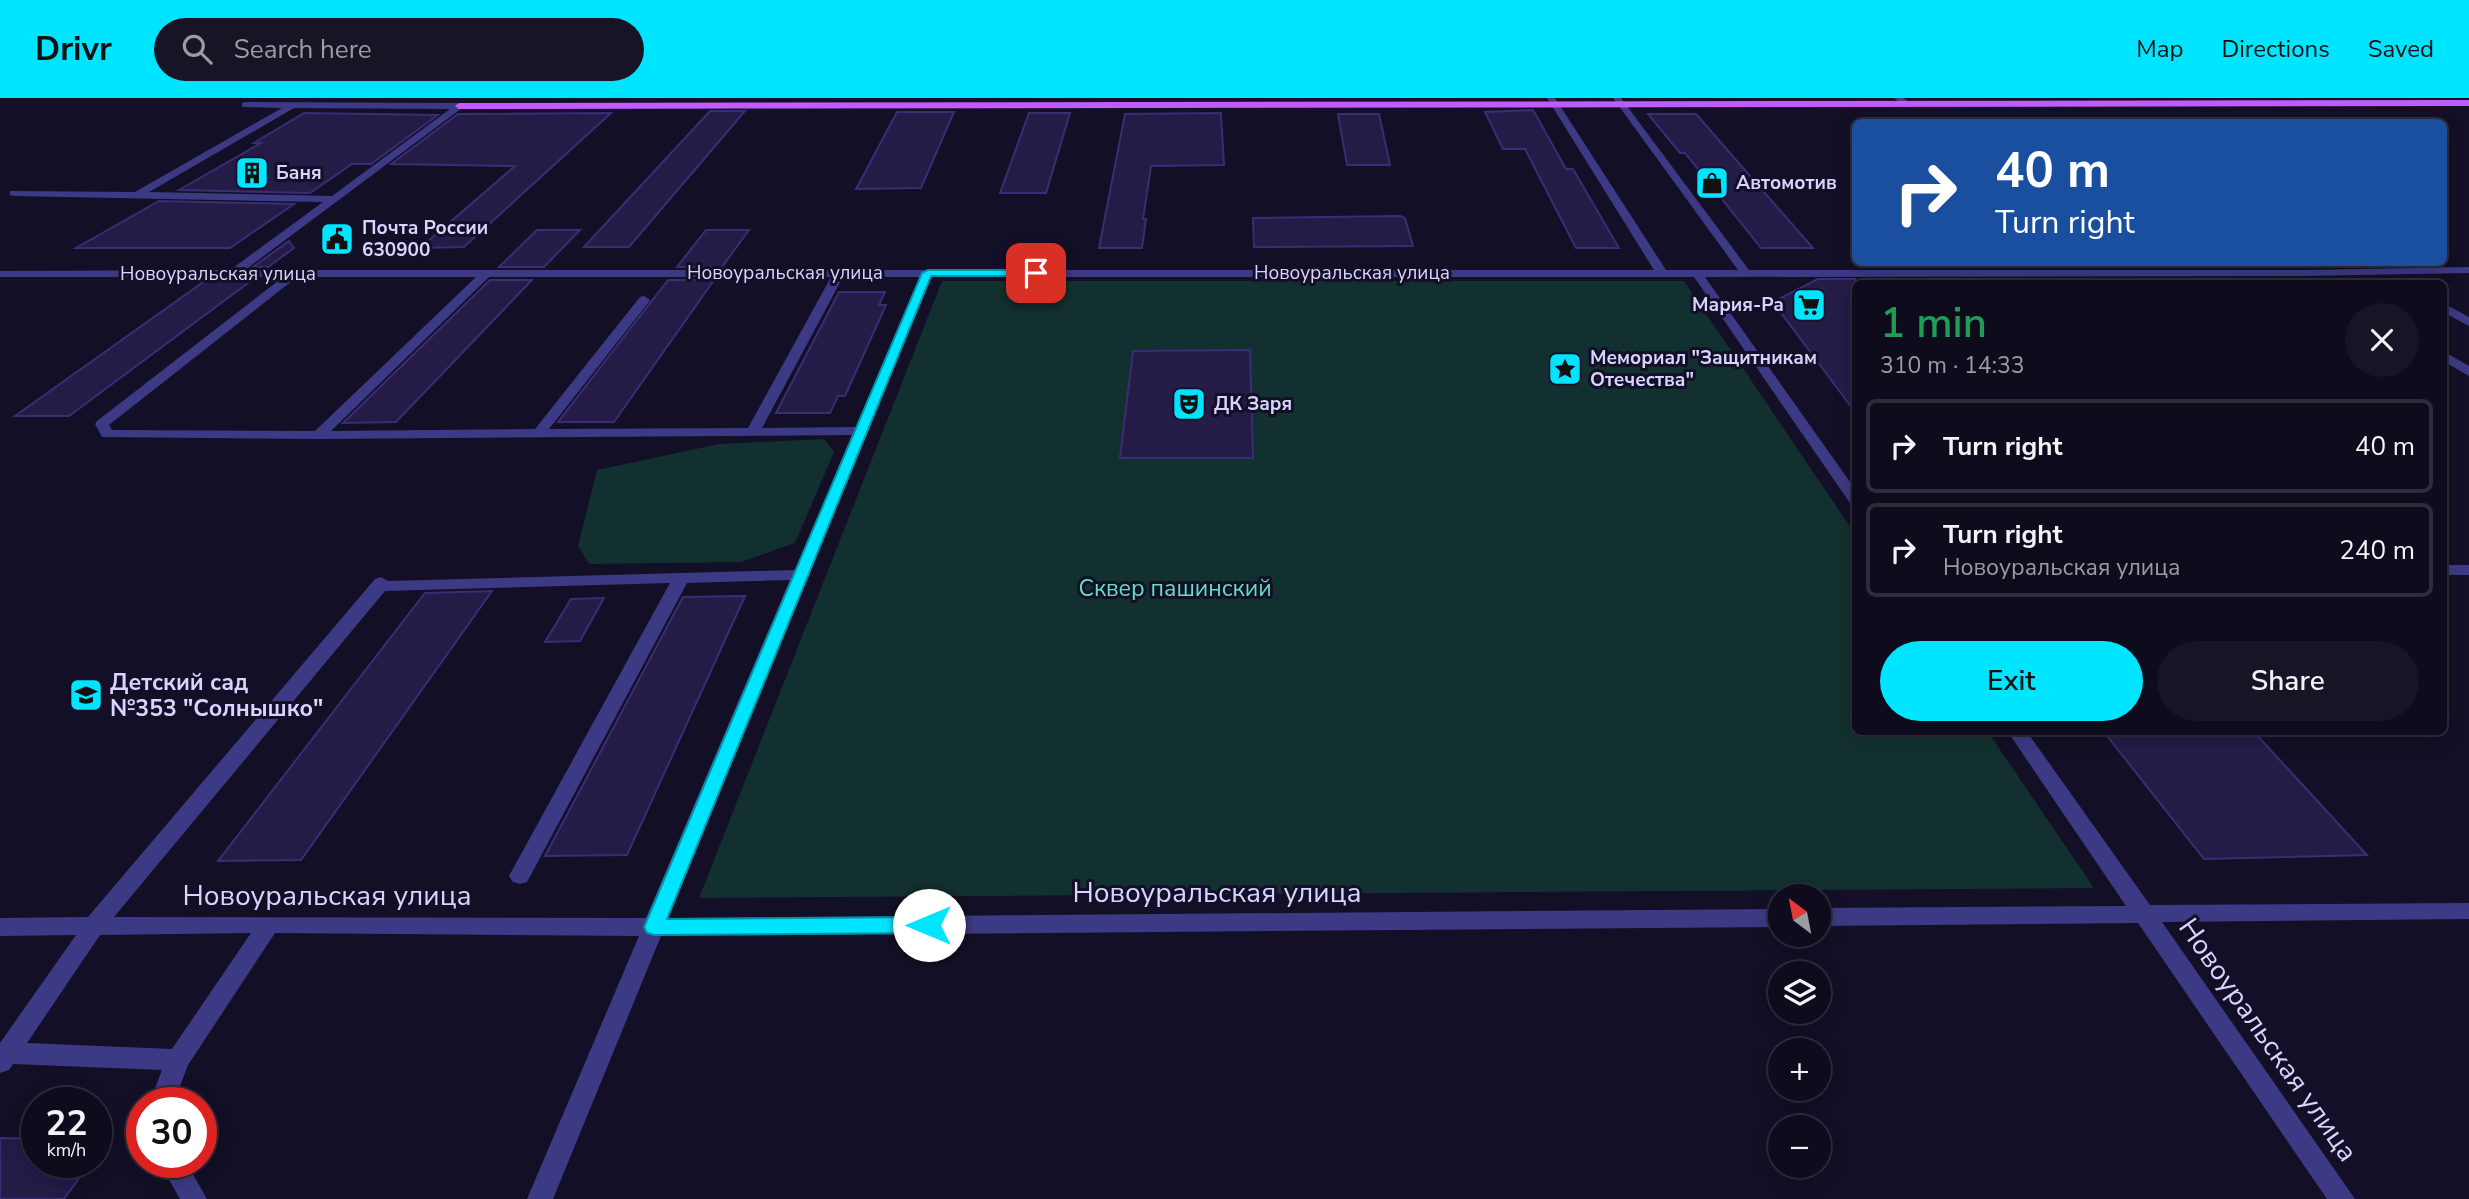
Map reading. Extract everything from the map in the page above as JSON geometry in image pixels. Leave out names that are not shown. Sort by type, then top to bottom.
[{"type":"main road","points":[[459,106],[1554,102],[1908,105],[2469,103]]},
{"type":"street","points":[[1898,98],[1908,105]]},
{"type":"street","points":[[1554,102],[1662,273]]},
{"type":"street","points":[[1620,102],[1746,273]]},
{"type":"street","points":[[245,105],[459,106]]},
{"type":"street","points":[[138,194],[293,105]]},
{"type":"street","points":[[233,274],[459,106]]},
{"type":"street","points":[[14,193],[334,199]]},
{"type":"street","name":"Новоуральская улица","points":[[0,274],[2151,273],[2469,270]]},
{"type":"street","points":[[2384,271],[2398,280]]},
{"type":"street","points":[[2318,272],[2329,280]]},
{"type":"street","points":[[753,431],[839,273]]},
{"type":"street","points":[[540,1199],[928,273]]},
{"type":"street","points":[[1697,273],[1852,496]]},
{"type":"street","points":[[1977,273],[1984,280]]},
{"type":"street","points":[[2151,273],[2160,280]]},
{"type":"street","points":[[294,274],[102,424],[107,434],[318,435],[862,430]]},
{"type":"street","points":[[318,435],[486,274]]},
{"type":"street","points":[[539,433],[644,300]]},
{"type":"street","points":[[2447,309],[2469,323]]},
{"type":"street","points":[[2447,358],[2469,372]]},
{"type":"street","points":[[2447,570],[2469,570]]},
{"type":"street","points":[[4,1058],[94,926],[380,584],[801,575]]},
{"type":"street","points":[[520,876],[682,577]]},
{"type":"street","name":"Новоуральская улица","points":[[2019,735],[2342,1199]]},
{"type":"street","name":"Новоуральская улица","points":[[1831,918],[2469,911]]},
{"type":"street","name":"Новоуральская улица","points":[[0,928],[269,924],[654,927],[1768,918]]},
{"type":"street","points":[[168,1087],[178,1060],[269,924]]},
{"type":"street","points":[[4,1058],[178,1060]]},
{"type":"street","points":[[182,1178],[194,1199]]},
{"type":"green space","name":"Сквер пашинский","points":[[942,281],[1684,281],[1852,530],[1852,735],[1990,735],[2094,888],[1831,890],[1831,884],[1768,884],[1768,890],[699,898]]},
{"type":"green space","points":[[824,439],[834,452],[795,543],[741,562],[589,564],[578,546],[597,470],[719,444]]},
{"type":"building","points":[[1533,110],[1566,169],[1573,169],[1619,248],[1576,248],[1525,149],[1503,149],[1485,112]]},
{"type":"building","points":[[710,111],[745,111],[629,247],[584,247]]},
{"type":"building","points":[[897,112],[954,112],[921,188],[856,189]]},
{"type":"building","points":[[304,113],[438,115],[371,164],[352,164],[310,193],[179,190],[261,143],[254,143]]},
{"type":"building","points":[[611,113],[464,247],[420,248],[515,166],[391,164],[458,114]]},
{"type":"building","points":[[1029,113],[1070,113],[1046,193],[1000,193]]},
{"type":"building","points":[[1221,113],[1224,165],[1151,166],[1143,219],[1146,219],[1142,248],[1099,248],[1125,114]]},
{"type":"building","points":[[1338,114],[1379,114],[1390,165],[1347,165]]},
{"type":"building","points":[[1648,114],[1696,114],[1813,248],[1761,248],[1685,153],[1680,153]]},
{"type":"building","points":[[159,201],[294,204],[230,248],[76,248]]},
{"type":"building","points":[[1253,218],[1405,218],[1413,246],[1254,247]]},
{"type":"building","points":[[537,230],[580,230],[544,267],[499,267]]},
{"type":"building","points":[[706,230],[749,230],[722,267],[677,267]]},
{"type":"building","points":[[289,241],[294,248],[268,267],[253,267]]},
{"type":"building","points":[[1818,279],[1855,279],[1852,280],[1852,408],[1773,302]]},
{"type":"building","points":[[206,280],[252,280],[69,416],[15,416]]},
{"type":"building","points":[[490,280],[532,280],[396,422],[343,423]]},
{"type":"building","points":[[668,280],[714,280],[614,422],[558,422]]},
{"type":"building","points":[[839,292],[885,292],[879,305],[886,305],[845,396],[838,396],[830,413],[776,413]]},
{"type":"building","name":"ДК Заря","points":[[1250,350],[1253,458],[1120,458],[1133,351]]},
{"type":"building","points":[[492,591],[301,860],[218,861],[425,593]]},
{"type":"building","points":[[745,596],[627,855],[545,856],[683,597]]},
{"type":"building","points":[[604,598],[580,641],[545,642],[571,599]]},
{"type":"building","points":[[2106,735],[2257,735],[2367,855],[2204,859]]},
{"type":"building","points":[[0,1138],[21,1139],[21,1178],[79,1178],[64,1199],[0,1199]]},
{"type":"place","name":"Баня","points":[[252,173]]},
{"type":"place","name":"Автомотив","points":[[1712,183]]},
{"type":"place","name":"Почта России 630900","points":[[337,239]]},
{"type":"place","name":"Мария-Ра","points":[[1809,305]]},
{"type":"place","name":"Мемориал \"Защитникам Отечества\"","points":[[1565,369]]},
{"type":"place","name":"ДК Заря","points":[[1189,404]]},
{"type":"place","name":"Детский сад №353 \"Солнышко\"","points":[[86,695]]},
{"type":"route","points":[[929,925],[654,927],[928,273],[1036,273]]}]
